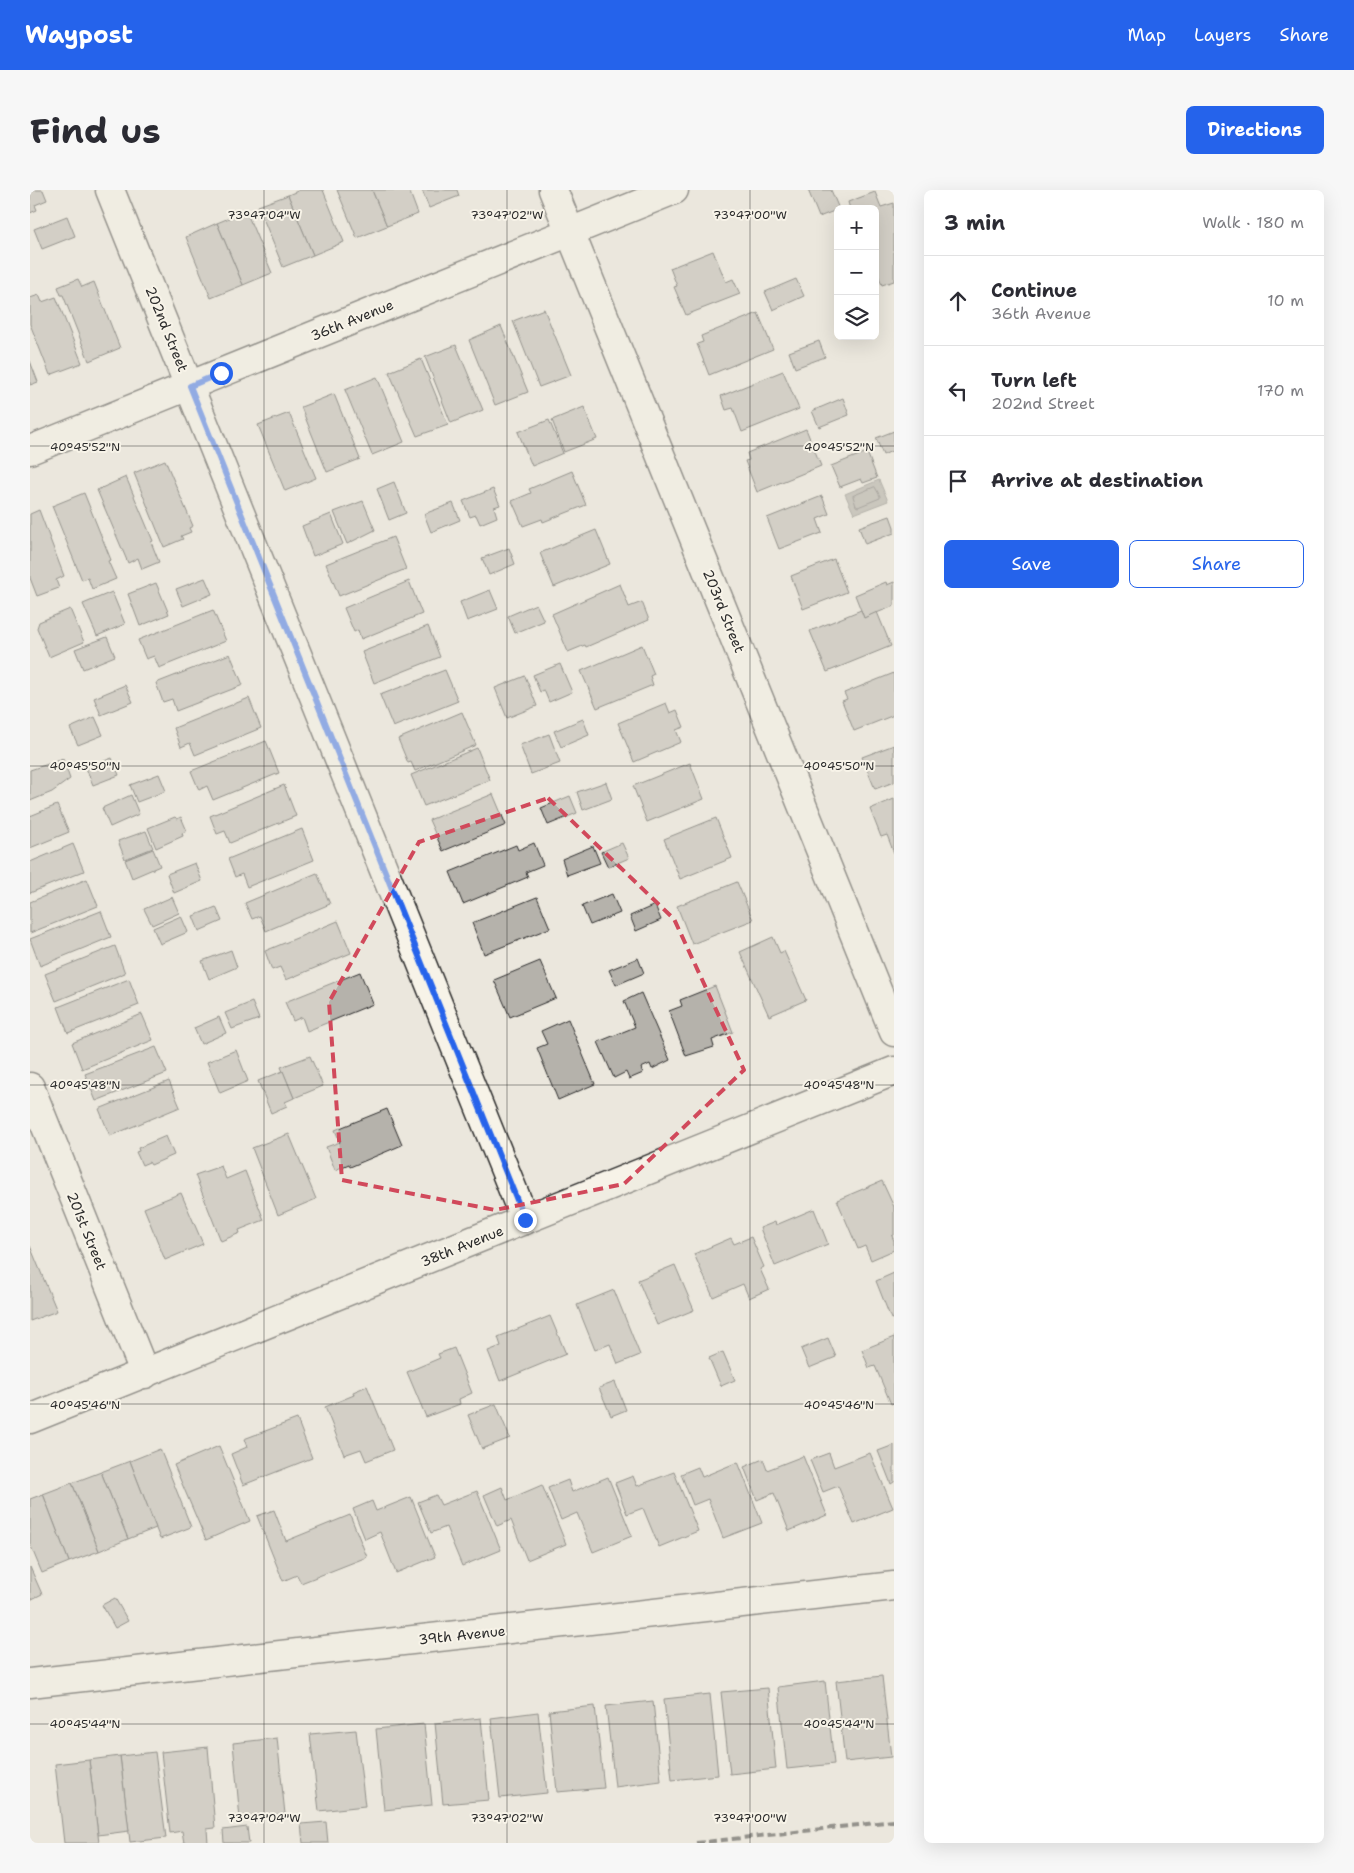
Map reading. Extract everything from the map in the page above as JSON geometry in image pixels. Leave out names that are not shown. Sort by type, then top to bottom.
[{"type":"street","name":"202nd Street","points":[[110,190],[525,1220]]},
{"type":"street","name":"203rd Street","points":[[553,190],[894,1032]]},
{"type":"street","name":"36th Avenue","points":[[30,450],[674,190]]},
{"type":"street","name":"38th Avenue","points":[[30,1420],[894,1071]]},
{"type":"street","name":"201st Street","points":[[30,1088],[145,1374]]},
{"type":"street","name":"39th Avenue","points":[[30,1683],[894,1586]]},
{"type":"highlighted area","points":[[548,798],[674,919],[744,1070],[624,1184],[495,1210],[342,1180],[329,1002],[419,842]]},
{"type":"water","points":[[879,480],[888,501],[854,514],[845,494]]},
{"type":"building","points":[[30,190],[43,190],[47,200],[35,205],[37,210],[30,213]]},
{"type":"building","points":[[300,190],[323,190],[344,242],[313,255],[288,195]]},
{"type":"building","points":[[337,190],[372,190],[387,226],[357,238]]},
{"type":"building","points":[[372,190],[409,190],[418,214],[387,226]]},
{"type":"building","points":[[422,190],[457,190],[459,196],[429,208]]},
{"type":"building","points":[[808,190],[831,190],[837,205],[834,205],[834,211],[819,217]]},
{"type":"building","points":[[875,192],[881,207],[894,203],[894,281],[882,285],[879,277],[879,205],[849,205],[848,202]]},
{"type":"building","points":[[288,195],[313,255],[283,267],[258,206]]},
{"type":"building","points":[[246,211],[272,273],[243,285],[217,223]]},
{"type":"building","points":[[67,216],[75,236],[42,249],[34,229]]},
{"type":"building","points":[[217,223],[243,285],[211,298],[186,237]]},
{"type":"building","points":[[713,251],[726,282],[733,279],[740,294],[686,315],[674,287],[677,286],[670,268]]},
{"type":"building","points":[[78,279],[82,287],[94,282],[120,348],[89,361],[63,295],[61,295],[58,287]]},
{"type":"building","points":[[796,279],[804,296],[773,310],[765,292]]},
{"type":"building","points":[[39,295],[42,302],[56,297],[82,363],[50,375],[30,324],[30,298]]},
{"type":"building","points":[[544,309],[571,375],[539,387],[513,321]]},
{"type":"building","points":[[758,313],[773,349],[709,375],[697,344],[703,342],[701,336]]},
{"type":"building","points":[[501,326],[528,392],[495,405],[469,340]]},
{"type":"building","points":[[819,341],[825,357],[795,368],[789,352]]},
{"type":"building","points":[[456,345],[483,410],[451,423],[425,357]]},
{"type":"building","points":[[421,359],[448,425],[417,436],[389,372]]},
{"type":"building","points":[[30,361],[38,382],[30,385]]},
{"type":"building","points":[[783,371],[799,409],[742,432],[733,408],[726,410],[721,396]]},
{"type":"building","points":[[377,377],[404,442],[372,455],[345,390]]},
{"type":"building","points":[[334,394],[360,459],[327,472],[301,407]]},
{"type":"building","points":[[843,398],[849,415],[819,427],[812,411]]},
{"type":"building","points":[[584,407],[597,439],[564,452],[552,420]]},
{"type":"building","points":[[289,413],[316,478],[285,491],[258,425]]},
{"type":"building","points":[[549,420],[563,453],[532,466],[518,432]]},
{"type":"building","points":[[806,429],[821,466],[757,492],[745,461],[749,460],[747,453]]},
{"type":"building","points":[[894,431],[894,450],[883,455],[876,438]]},
{"type":"building","points":[[867,452],[877,478],[863,483],[861,479],[840,487],[831,466]]},
{"type":"building","points":[[165,460],[193,526],[189,528],[191,532],[181,536],[183,539],[164,547],[134,473]]},
{"type":"building","points":[[572,471],[586,505],[543,522],[542,519],[523,526],[512,501],[531,493],[529,489]]},
{"type":"building","points":[[126,477],[153,541],[151,542],[159,562],[142,569],[138,558],[128,563],[97,490]]},
{"type":"building","points":[[394,482],[406,513],[389,520],[377,489]]},
{"type":"building","points":[[493,489],[500,505],[494,507],[497,517],[480,524],[476,515],[470,517],[463,501]]},
{"type":"building","points":[[84,493],[111,560],[108,561],[116,579],[92,589],[88,578],[82,580],[52,506]]},
{"type":"building","points":[[822,496],[829,514],[817,519],[822,533],[779,549],[767,518]]},
{"type":"building","points":[[363,501],[375,530],[347,544],[334,512]]},
{"type":"building","points":[[453,503],[460,520],[431,532],[424,514]]},
{"type":"building","points":[[39,510],[64,576],[56,580],[59,588],[37,596],[30,578],[30,514]]},
{"type":"building","points":[[331,514],[343,544],[313,556],[302,526]]},
{"type":"building","points":[[890,516],[894,533],[865,544],[859,527]]},
{"type":"building","points":[[596,530],[610,564],[554,587],[540,553]]},
{"type":"building","points":[[393,537],[406,569],[339,596],[326,564]]},
{"type":"building","points":[[509,548],[515,564],[489,575],[482,558]]},
{"type":"building","points":[[834,559],[847,592],[803,609],[791,576]]},
{"type":"building","points":[[205,578],[212,594],[183,606],[176,589]]},
{"type":"building","points":[[409,581],[422,614],[361,639],[358,630],[354,632],[344,608]]},
{"type":"building","points":[[886,582],[887,585],[894,582],[894,606],[864,618],[855,595]]},
{"type":"building","points":[[156,583],[169,614],[140,626],[128,594]]},
{"type":"building","points":[[620,584],[629,607],[642,602],[649,620],[586,647],[585,645],[568,652],[552,614]]},
{"type":"building","points":[[490,590],[498,609],[467,621],[460,602]]},
{"type":"building","points":[[112,592],[125,624],[97,636],[83,604]]},
{"type":"building","points":[[536,604],[544,621],[515,633],[508,616]]},
{"type":"building","points":[[70,609],[84,642],[49,657],[37,628],[39,622]]},
{"type":"building","points":[[213,610],[226,641],[159,668],[154,656],[146,659],[138,640]]},
{"type":"building","points":[[861,610],[864,618],[877,612],[891,646],[827,672],[810,631]]},
{"type":"building","points":[[428,626],[440,657],[374,683],[362,652]]},
{"type":"building","points":[[107,637],[115,656],[83,669],[75,649]]},
{"type":"building","points":[[642,645],[654,674],[650,676],[653,685],[597,708],[581,671]]},
{"type":"building","points":[[230,654],[243,685],[176,711],[172,699],[163,702],[156,683]]},
{"type":"building","points":[[560,664],[572,692],[549,702],[544,690],[540,692],[533,675]]},
{"type":"building","points":[[445,670],[458,701],[393,727],[380,695]]},
{"type":"building","points":[[894,673],[894,715],[854,731],[842,701],[847,699],[844,693]]},
{"type":"building","points":[[525,676],[537,706],[507,718],[495,688]]},
{"type":"building","points":[[125,685],[133,702],[101,715],[94,698]]},
{"type":"building","points":[[249,698],[261,728],[195,755],[190,743],[181,747],[174,728]]},
{"type":"building","points":[[666,703],[670,713],[677,710],[684,727],[676,730],[681,742],[634,762],[618,723]]},
{"type":"building","points":[[462,712],[476,745],[415,771],[411,762],[408,763],[398,739]]},
{"type":"building","points":[[95,717],[103,735],[78,745],[70,728]]},
{"type":"building","points":[[583,719],[589,735],[561,747],[554,731]]},
{"type":"building","points":[[549,734],[560,763],[531,774],[520,745]]},
{"type":"building","points":[[266,741],[279,773],[213,800],[207,786],[199,790],[191,771]]},
{"type":"building","points":[[894,745],[894,782],[875,789],[862,757]]},
{"type":"building","points":[[477,748],[490,780],[424,806],[411,775]]},
{"type":"building","points":[[112,758],[119,775],[93,785],[86,768]]},
{"type":"building","points":[[63,759],[70,779],[52,792],[30,801],[30,770]]},
{"type":"building","points":[[690,763],[704,799],[647,822],[633,786]]},
{"type":"building","points":[[159,774],[166,791],[137,802],[130,785]]},
{"type":"building","points":[[606,782],[612,799],[583,810],[577,792]]},
{"type":"building","points":[[284,785],[296,816],[230,843],[225,831],[217,834],[210,816]]},
{"type":"building","points":[[493,794],[506,825],[443,851],[429,820]]},
{"type":"building","points":[[131,795],[139,814],[110,827],[102,808]]},
{"type":"building","points":[[570,796],[577,813],[548,825],[541,808]]},
{"type":"building","points":[[894,799],[894,853],[887,835],[881,837],[870,809]]},
{"type":"building","points":[[57,805],[69,832],[30,848],[30,816]]},
{"type":"building","points":[[175,817],[177,819],[181,817],[187,831],[182,833],[183,836],[156,848],[148,828]]},
{"type":"building","points":[[716,818],[732,858],[680,879],[664,839]]},
{"type":"building","points":[[302,829],[314,860],[247,887],[242,874],[235,877],[228,859]]},
{"type":"building","points":[[146,831],[153,848],[125,859],[118,841]]},
{"type":"building","points":[[534,843],[543,865],[526,872],[528,877],[463,904],[450,872],[516,845],[518,850]]},
{"type":"building","points":[[622,843],[629,858],[608,867],[601,852]]},
{"type":"building","points":[[73,844],[84,871],[30,893],[30,862]]},
{"type":"building","points":[[593,846],[600,863],[567,875],[562,859]]},
{"type":"building","points":[[153,849],[160,866],[132,878],[125,860]]},
{"type":"building","points":[[195,863],[202,881],[174,893],[167,874]]},
{"type":"building","points":[[317,873],[330,904],[266,931],[260,916],[252,919],[245,903]]},
{"type":"building","points":[[87,879],[98,906],[30,933],[30,902]]},
{"type":"building","points":[[737,882],[753,920],[692,944],[677,906]]},
{"type":"building","points":[[612,894],[620,913],[590,925],[582,906]]},
{"type":"building","points":[[172,897],[179,913],[152,925],[144,909]]},
{"type":"building","points":[[537,897],[550,928],[484,954],[472,923]]},
{"type":"building","points":[[655,905],[661,920],[636,931],[630,916]]},
{"type":"building","points":[[216,907],[222,921],[199,931],[193,916]]},
{"type":"building","points":[[101,911],[111,937],[40,966],[30,939]]},
{"type":"building","points":[[181,916],[188,932],[160,944],[153,928]]},
{"type":"building","points":[[338,921],[351,953],[286,980],[280,967],[272,970],[265,951]]},
{"type":"building","points":[[773,937],[780,953],[784,951],[806,1000],[769,1016],[740,952]]},
{"type":"building","points":[[115,946],[125,973],[56,1001],[45,974]]},
{"type":"building","points":[[231,950],[237,967],[209,979],[202,961]]},
{"type":"building","points":[[638,958],[644,973],[616,985],[609,970]]},
{"type":"building","points":[[540,961],[556,998],[510,1017],[494,980]]},
{"type":"building","points":[[360,972],[373,1004],[307,1031],[302,1017],[293,1021],[285,1002]]},
{"type":"building","points":[[129,979],[139,1005],[68,1033],[58,1007]]},
{"type":"building","points":[[715,986],[733,1032],[712,1040],[714,1047],[686,1056],[669,1011],[682,1006],[680,1000]]},
{"type":"building","points":[[641,993],[670,1060],[652,1069],[650,1064],[641,1068],[643,1073],[629,1079],[626,1072],[614,1078],[598,1042],[635,1027],[624,1001]]},
{"type":"building","points":[[252,1002],[259,1019],[232,1029],[225,1013]]},
{"type":"building","points":[[142,1014],[153,1040],[82,1069],[72,1043]]},
{"type":"building","points":[[219,1017],[226,1033],[201,1044],[194,1028]]},
{"type":"building","points":[[568,1019],[595,1084],[558,1100],[537,1048],[547,1044],[541,1031]]},
{"type":"building","points":[[156,1047],[167,1073],[96,1101],[85,1074]]},
{"type":"building","points":[[236,1050],[248,1081],[220,1093],[207,1062]]},
{"type":"building","points":[[310,1056],[323,1086],[294,1098],[281,1067]]},
{"type":"building","points":[[283,1071],[294,1098],[285,1102],[287,1106],[271,1113],[258,1081]]},
{"type":"building","points":[[169,1081],[180,1107],[110,1136],[99,1109]]},
{"type":"building","points":[[387,1109],[402,1145],[350,1167],[349,1164],[335,1170],[326,1147],[340,1142],[335,1130]]},
{"type":"building","points":[[289,1134],[316,1199],[278,1215],[252,1148]]},
{"type":"building","points":[[166,1136],[174,1155],[151,1165],[149,1162],[142,1165],[136,1152],[139,1151],[138,1148]]},
{"type":"building","points":[[221,1166],[226,1179],[245,1171],[264,1220],[239,1230],[240,1233],[221,1241],[195,1175]]},
{"type":"building","points":[[882,1181],[894,1207],[894,1235],[892,1236],[894,1250],[871,1260],[865,1246],[858,1249],[837,1200]]},
{"type":"building","points":[[181,1193],[203,1244],[165,1260],[144,1208]]},
{"type":"building","points":[[814,1209],[828,1244],[775,1266],[760,1228],[775,1222],[776,1225]]},
{"type":"building","points":[[751,1237],[764,1267],[760,1269],[769,1289],[749,1298],[743,1284],[713,1297],[694,1254],[731,1238],[734,1244]]},
{"type":"building","points":[[30,1246],[57,1311],[30,1321]]},
{"type":"building","points":[[675,1265],[694,1310],[657,1325],[638,1280]]},
{"type":"building","points":[[894,1273],[894,1318],[891,1319],[876,1281]]},
{"type":"building","points":[[614,1290],[640,1355],[618,1364],[610,1344],[595,1350],[577,1305]]},
{"type":"building","points":[[550,1316],[566,1354],[500,1381],[488,1351],[501,1346],[498,1337]]},
{"type":"building","points":[[894,1337],[894,1403],[891,1404],[875,1366],[869,1368],[862,1350]]},
{"type":"building","points":[[828,1338],[836,1357],[809,1368],[801,1349]]},
{"type":"building","points":[[454,1348],[472,1393],[459,1399],[460,1404],[426,1417],[407,1372],[440,1358],[438,1354]]},
{"type":"building","points":[[723,1352],[735,1380],[721,1386],[709,1358]]},
{"type":"building","points":[[615,1382],[626,1410],[611,1416],[599,1388]]},
{"type":"building","points":[[367,1386],[393,1450],[366,1461],[361,1449],[344,1455],[325,1407],[354,1395],[353,1392]]},
{"type":"building","points":[[496,1404],[510,1438],[482,1449],[468,1415]]},
{"type":"building","points":[[297,1419],[312,1458],[243,1485],[231,1454],[247,1447],[244,1439]]},
{"type":"building","points":[[894,1445],[894,1482],[891,1484],[878,1451]]},
{"type":"building","points":[[219,1446],[250,1521],[206,1540],[174,1465]]},
{"type":"building","points":[[160,1449],[191,1527],[160,1539],[130,1461]]},
{"type":"building","points":[[829,1453],[834,1467],[870,1453],[893,1508],[854,1524],[838,1486],[823,1492],[810,1460]]},
{"type":"building","points":[[803,1456],[827,1515],[789,1531],[774,1493],[757,1500],[744,1467],[763,1459],[767,1470]]},
{"type":"building","points":[[130,1461],[156,1528],[128,1539],[101,1472]]},
{"type":"building","points":[[738,1462],[762,1523],[723,1538],[708,1499],[693,1505],[681,1474],[698,1467],[702,1477]]},
{"type":"building","points":[[101,1472],[128,1539],[99,1551],[72,1483]]},
{"type":"building","points":[[674,1472],[698,1531],[659,1547],[643,1508],[627,1514],[615,1483],[633,1476],[637,1486]]},
{"type":"building","points":[[608,1477],[632,1536],[593,1552],[577,1513],[561,1520],[548,1488],[568,1480],[572,1492]]},
{"type":"building","points":[[72,1483],[99,1551],[69,1562],[43,1494]]},
{"type":"building","points":[[542,1485],[566,1544],[527,1560],[511,1520],[497,1526],[484,1495],[502,1487],[507,1500]]},
{"type":"building","points":[[477,1491],[501,1550],[462,1566],[446,1527],[431,1533],[418,1502],[436,1495],[441,1505]]},
{"type":"building","points":[[43,1494],[69,1562],[42,1573],[30,1544],[30,1499]]},
{"type":"building","points":[[411,1497],[435,1557],[396,1573],[380,1532],[365,1539],[353,1509],[372,1501],[376,1511]]},
{"type":"building","points":[[274,1510],[286,1541],[350,1515],[367,1557],[301,1583],[297,1575],[283,1581],[257,1516]]},
{"type":"building","points":[[30,1567],[42,1594],[30,1600]]},
{"type":"building","points":[[115,1598],[128,1621],[115,1628],[102,1605]]},
{"type":"building","points":[[882,1676],[891,1757],[845,1762],[836,1681]]},
{"type":"building","points":[[825,1681],[834,1764],[787,1769],[778,1687]]},
{"type":"building","points":[[768,1688],[776,1769],[730,1774],[721,1692]]},
{"type":"building","points":[[710,1694],[718,1775],[672,1780],[664,1699]]},
{"type":"building","points":[[653,1701],[661,1781],[615,1787],[606,1706]]},
{"type":"building","points":[[595,1706],[604,1788],[557,1792],[549,1711]]},
{"type":"building","points":[[538,1712],[547,1793],[500,1798],[491,1718]]},
{"type":"building","points":[[481,1718],[489,1800],[443,1804],[435,1723]]},
{"type":"building","points":[[424,1724],[432,1805],[384,1810],[376,1729]]},
{"type":"building","points":[[356,1730],[365,1806],[319,1811],[310,1734]]},
{"type":"building","points":[[277,1738],[285,1814],[240,1819],[233,1743]]},
{"type":"building","points":[[208,1747],[215,1828],[207,1829],[208,1843],[184,1843],[182,1831],[170,1833],[161,1752]]},
{"type":"building","points":[[155,1752],[166,1838],[130,1842],[120,1756]]},
{"type":"building","points":[[120,1756],[129,1831],[98,1835],[89,1760]]},
{"type":"building","points":[[89,1760],[99,1843],[64,1843],[55,1764]]},
{"type":"building","points":[[326,1822],[328,1843],[303,1843],[301,1824]]},
{"type":"building","points":[[247,1827],[249,1843],[224,1843],[223,1830]]},
{"type":"railway","points":[[696,1843],[894,1821]]},
{"type":"route","points":[[221,373],[190,386],[525,1220]]}]
